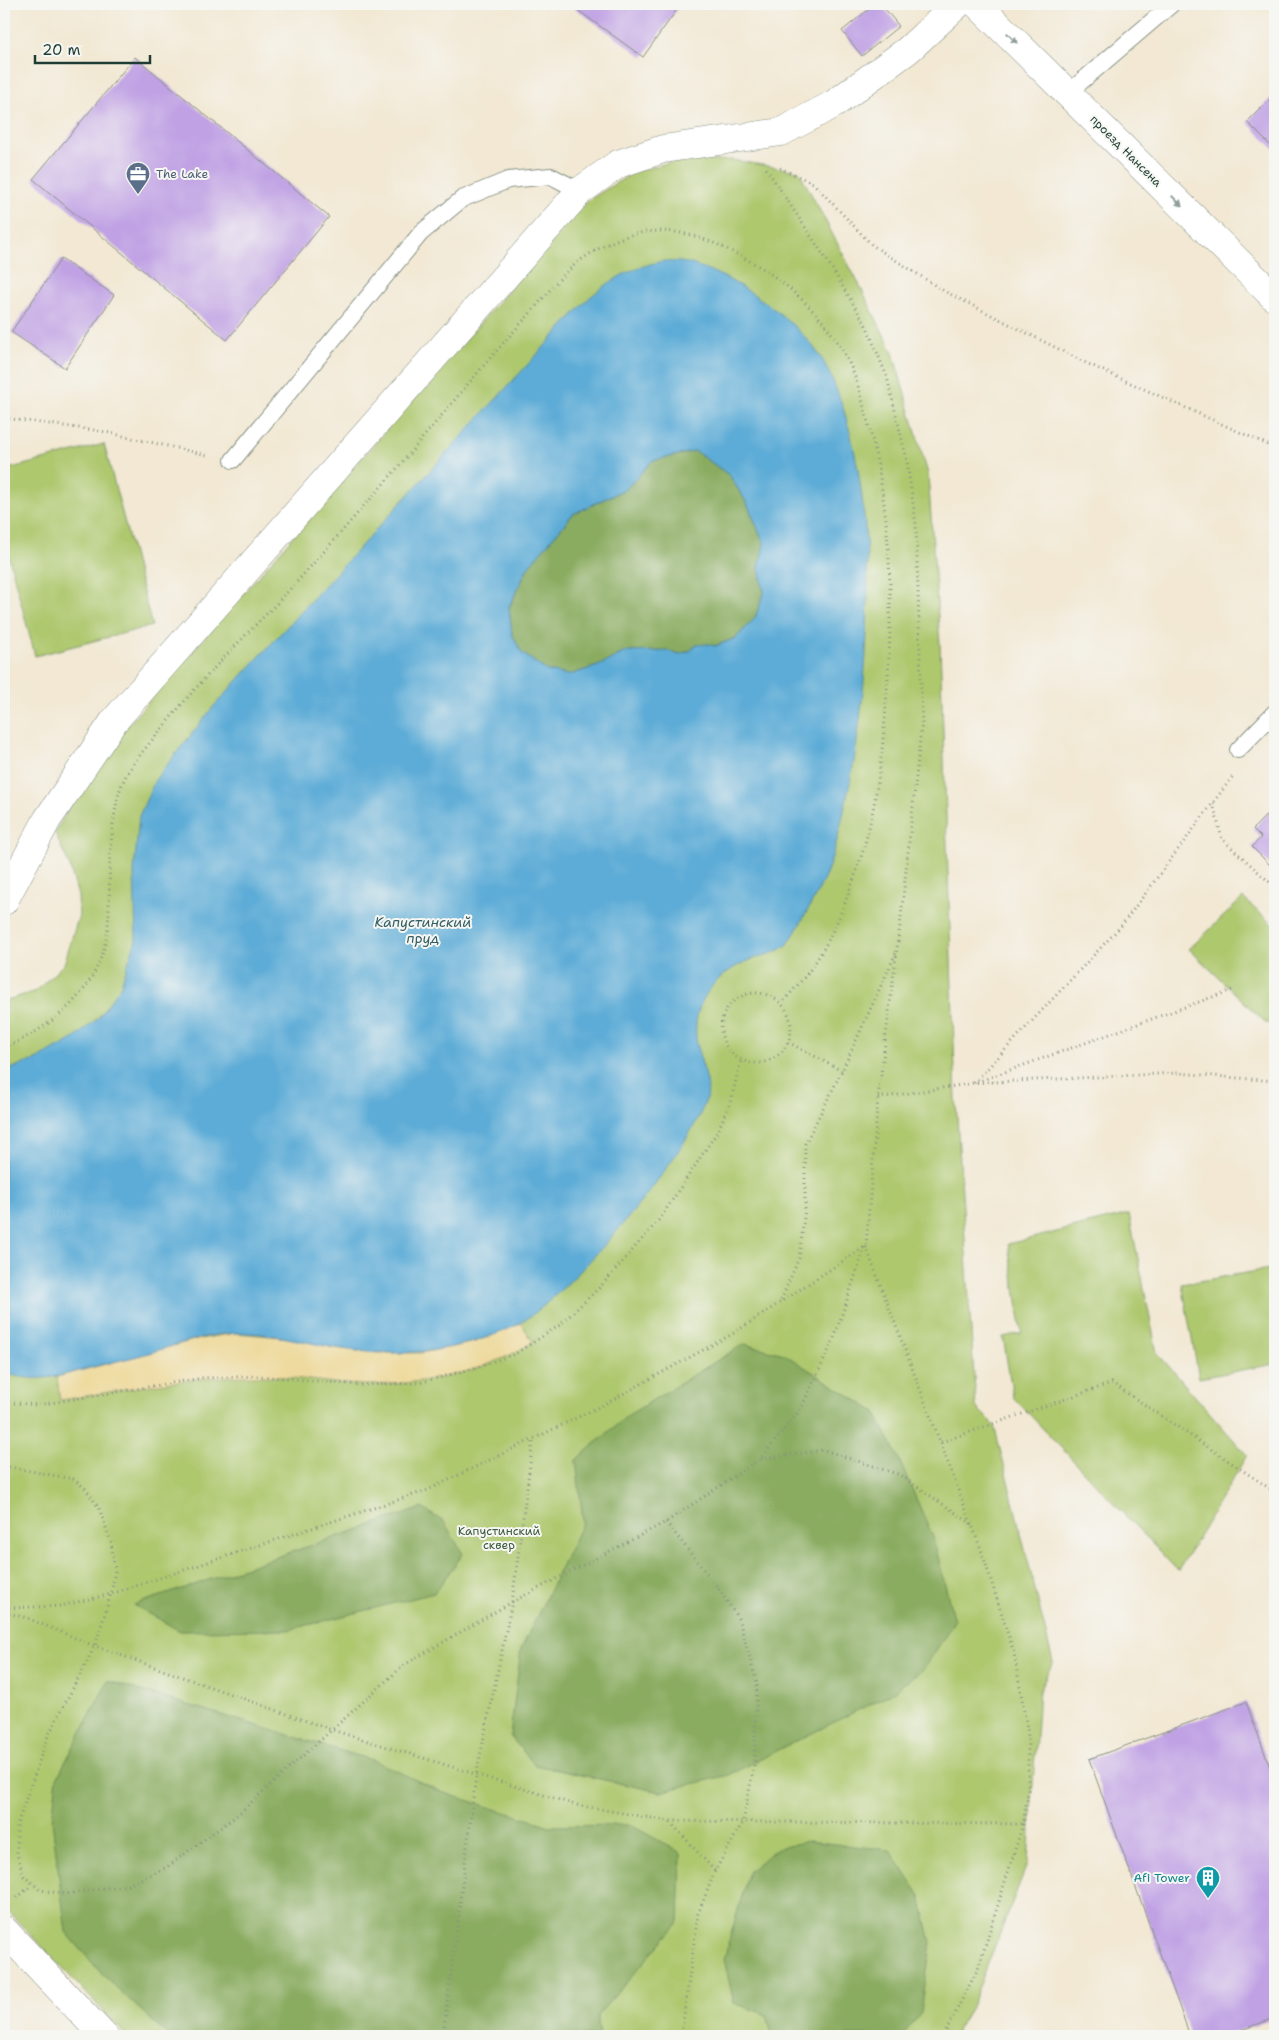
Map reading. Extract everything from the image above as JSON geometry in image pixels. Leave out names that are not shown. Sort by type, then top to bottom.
[{"type":"street","points":[[4,901],[47,820],[114,721],[580,191],[618,164],[663,149],[782,132],[834,104],[908,50],[958,4]]},
{"type":"street","name":"проезд Нансена","points":[[977,4],[1275,298]]},
{"type":"street","points":[[4,1930],[104,2036]]},
{"type":"lane","points":[[1068,93],[1172,4]]},
{"type":"lane","points":[[233,460],[421,233],[462,199],[508,180],[550,176],[580,191]]},
{"type":"lane","points":[[1238,750],[1275,712]]},
{"type":"path","points":[[4,1466],[73,1479],[85,1488],[99,1508],[111,1542],[115,1571],[111,1594],[95,1646],[48,1736],[17,1825],[18,1854],[24,1876],[40,1890],[66,1894],[128,1885],[167,1867],[236,1816],[404,1665],[512,1602],[666,1522],[760,1459],[800,1410],[833,1342],[866,1246],[878,1098],[897,950],[922,722],[916,524],[907,461],[887,377],[867,328],[783,191],[759,158],[730,140]]},
{"type":"path","points":[[777,166],[813,183],[872,245],[944,291],[1086,363],[1275,448]]},
{"type":"path","points":[[4,1048],[50,1024],[76,1000],[90,982],[100,962],[109,915],[109,859],[114,816],[123,783],[149,743],[202,679],[283,596],[374,495],[573,266],[614,241],[654,230],[691,234],[722,246],[769,271],[810,308],[835,340],[850,366],[866,414],[885,506],[890,557],[891,640],[883,753],[873,810],[860,863],[838,916],[815,963],[782,1003]]},
{"type":"path","points":[[4,418],[101,431],[233,460]]},
{"type":"path","points":[[974,1083],[1121,926],[1236,773]]},
{"type":"path","points":[[1213,803],[1222,839],[1275,887]]},
{"type":"path","points":[[781,1301],[799,1258],[805,1209],[805,1144],[842,1071],[897,950]]},
{"type":"path","points":[[974,1083],[1232,990]]},
{"type":"path","points":[[757,992],[771,995],[782,1003],[789,1015],[791,1029],[788,1042],[780,1054],[768,1061],[754,1064],[741,1060],[730,1052],[722,1040],[720,1027],[723,1013],[731,1001],[743,994],[757,992]]},
{"type":"path","points":[[788,1042],[842,1071]]},
{"type":"path","points":[[4,1402],[38,1405],[212,1378],[260,1376],[361,1385],[419,1383],[472,1370],[515,1354],[560,1325],[600,1287],[659,1220],[716,1134],[730,1104],[741,1060]]},
{"type":"path","points":[[878,1098],[974,1083],[1178,1073],[1275,1081]]},
{"type":"path","points":[[4,1608],[61,1606],[111,1594],[428,1490],[603,1406],[725,1337],[866,1246]]},
{"type":"path","points":[[866,1246],[972,1524],[1014,1652],[1028,1734],[1028,1792],[1023,1824],[978,1969],[943,2036]]},
{"type":"path","points":[[941,1442],[1112,1383],[1275,1492]]},
{"type":"path","points":[[443,2036],[476,1776],[512,1602],[533,1441]]},
{"type":"path","points":[[760,1459],[824,1450],[900,1475],[972,1524]]},
{"type":"path","points":[[666,1522],[719,1589],[739,1620],[757,1683],[754,1766],[743,1822],[715,1871],[698,1914],[681,2036]]},
{"type":"path","points":[[4,1612],[27,1618],[95,1646],[332,1730],[476,1776],[576,1805],[669,1821],[1023,1824]]},
{"type":"path","points":[[669,1821],[715,1871]]},
{"type":"green space","name":"Капустинский сквер","points":[[732,160],[799,171],[893,353],[928,474],[940,644],[956,1101],[976,1407],[994,1425],[1053,1662],[1039,1691],[1028,1862],[971,2007],[954,2036],[127,2036],[4,1907],[4,1001],[36,991],[64,964],[79,915],[78,896],[70,867],[55,833],[92,766],[587,201],[636,171],[672,162]]},
{"type":"green space","points":[[104,444],[152,626],[35,656],[4,539],[4,470]]},
{"type":"green space","points":[[695,451],[729,475],[747,503],[764,543],[759,568],[764,593],[755,618],[736,638],[714,646],[708,644],[680,654],[668,651],[625,652],[598,666],[569,675],[547,671],[522,653],[512,634],[509,608],[528,567],[573,514],[627,488],[652,461]]},
{"type":"green space","points":[[1243,898],[1275,927],[1275,1016],[1267,1024],[1189,949]]},
{"type":"green space","points":[[1129,1214],[1157,1353],[1247,1455],[1178,1571],[1013,1397],[1003,1337],[1022,1333],[1008,1244]]},
{"type":"green space","points":[[1275,1268],[1275,1364],[1199,1378],[1182,1284]]},
{"type":"green space","points":[[744,1344],[784,1354],[875,1412],[897,1455],[933,1537],[954,1621],[925,1668],[890,1694],[729,1775],[660,1792],[535,1765],[510,1736],[521,1649],[583,1522],[576,1460],[627,1416]]},
{"type":"green space","points":[[422,1508],[444,1522],[463,1554],[434,1593],[288,1630],[180,1631],[134,1605]]},
{"type":"green space","points":[[108,1681],[375,1761],[444,1793],[550,1826],[631,1825],[681,1853],[679,1922],[597,2016],[600,2036],[173,2036],[164,2032],[101,1973],[66,1932],[52,1821],[57,1778]]},
{"type":"green space","points":[[808,1841],[890,1850],[920,1896],[931,1942],[921,2013],[902,2036],[772,2036],[767,2015],[734,2003],[724,1959],[749,1871],[776,1849]]},
{"type":"sand","points":[[521,1323],[533,1342],[514,1353],[473,1370],[429,1380],[362,1385],[273,1376],[235,1376],[160,1384],[60,1400],[57,1377],[194,1340],[236,1333],[291,1338],[334,1348],[377,1353],[422,1353],[475,1342]]},
{"type":"water","name":"Капустинский пруд","points":[[663,261],[688,263],[709,270],[729,280],[768,304],[803,335],[817,351],[827,368],[845,414],[857,466],[865,523],[868,582],[867,641],[862,699],[855,753],[836,842],[823,881],[800,925],[787,945],[731,969],[713,985],[700,1005],[696,1021],[696,1037],[708,1092],[697,1120],[653,1186],[594,1257],[537,1311],[515,1326],[493,1335],[472,1342],[427,1351],[382,1353],[336,1348],[261,1334],[223,1334],[49,1378],[27,1378],[4,1373],[4,1071],[38,1059],[75,1038],[99,1017],[120,987],[136,940],[134,871],[139,816],[155,780],[214,706],[589,298],[624,274]],"holes":[[[695,451],[729,475],[747,503],[764,543],[759,568],[764,593],[755,618],[736,638],[715,646],[708,644],[696,645],[690,651],[680,654],[668,651],[625,652],[598,666],[569,675],[547,671],[522,653],[512,634],[509,607],[528,567],[573,514],[627,488],[652,461]]]},
{"type":"building","points":[[569,4],[681,4],[643,57]]},
{"type":"building","points":[[875,4],[881,4],[899,26],[862,56],[842,31]]},
{"type":"building","points":[[135,57],[329,217],[227,340],[33,179]]},
{"type":"building","points":[[1275,94],[1275,150],[1247,122]]},
{"type":"building","points":[[61,259],[114,295],[65,368],[11,332]]},
{"type":"building","points":[[1275,806],[1275,870],[1252,847],[1261,837],[1253,829]]},
{"type":"building","name":"Afi Tower","points":[[1246,1702],[1275,1781],[1275,2018],[1224,2036],[1190,2036],[1089,1759]]},
{"type":"place","name":"The Lake","points":[[138,195]]},
{"type":"place","name":"Afi Tower","points":[[1208,1899]]}]
